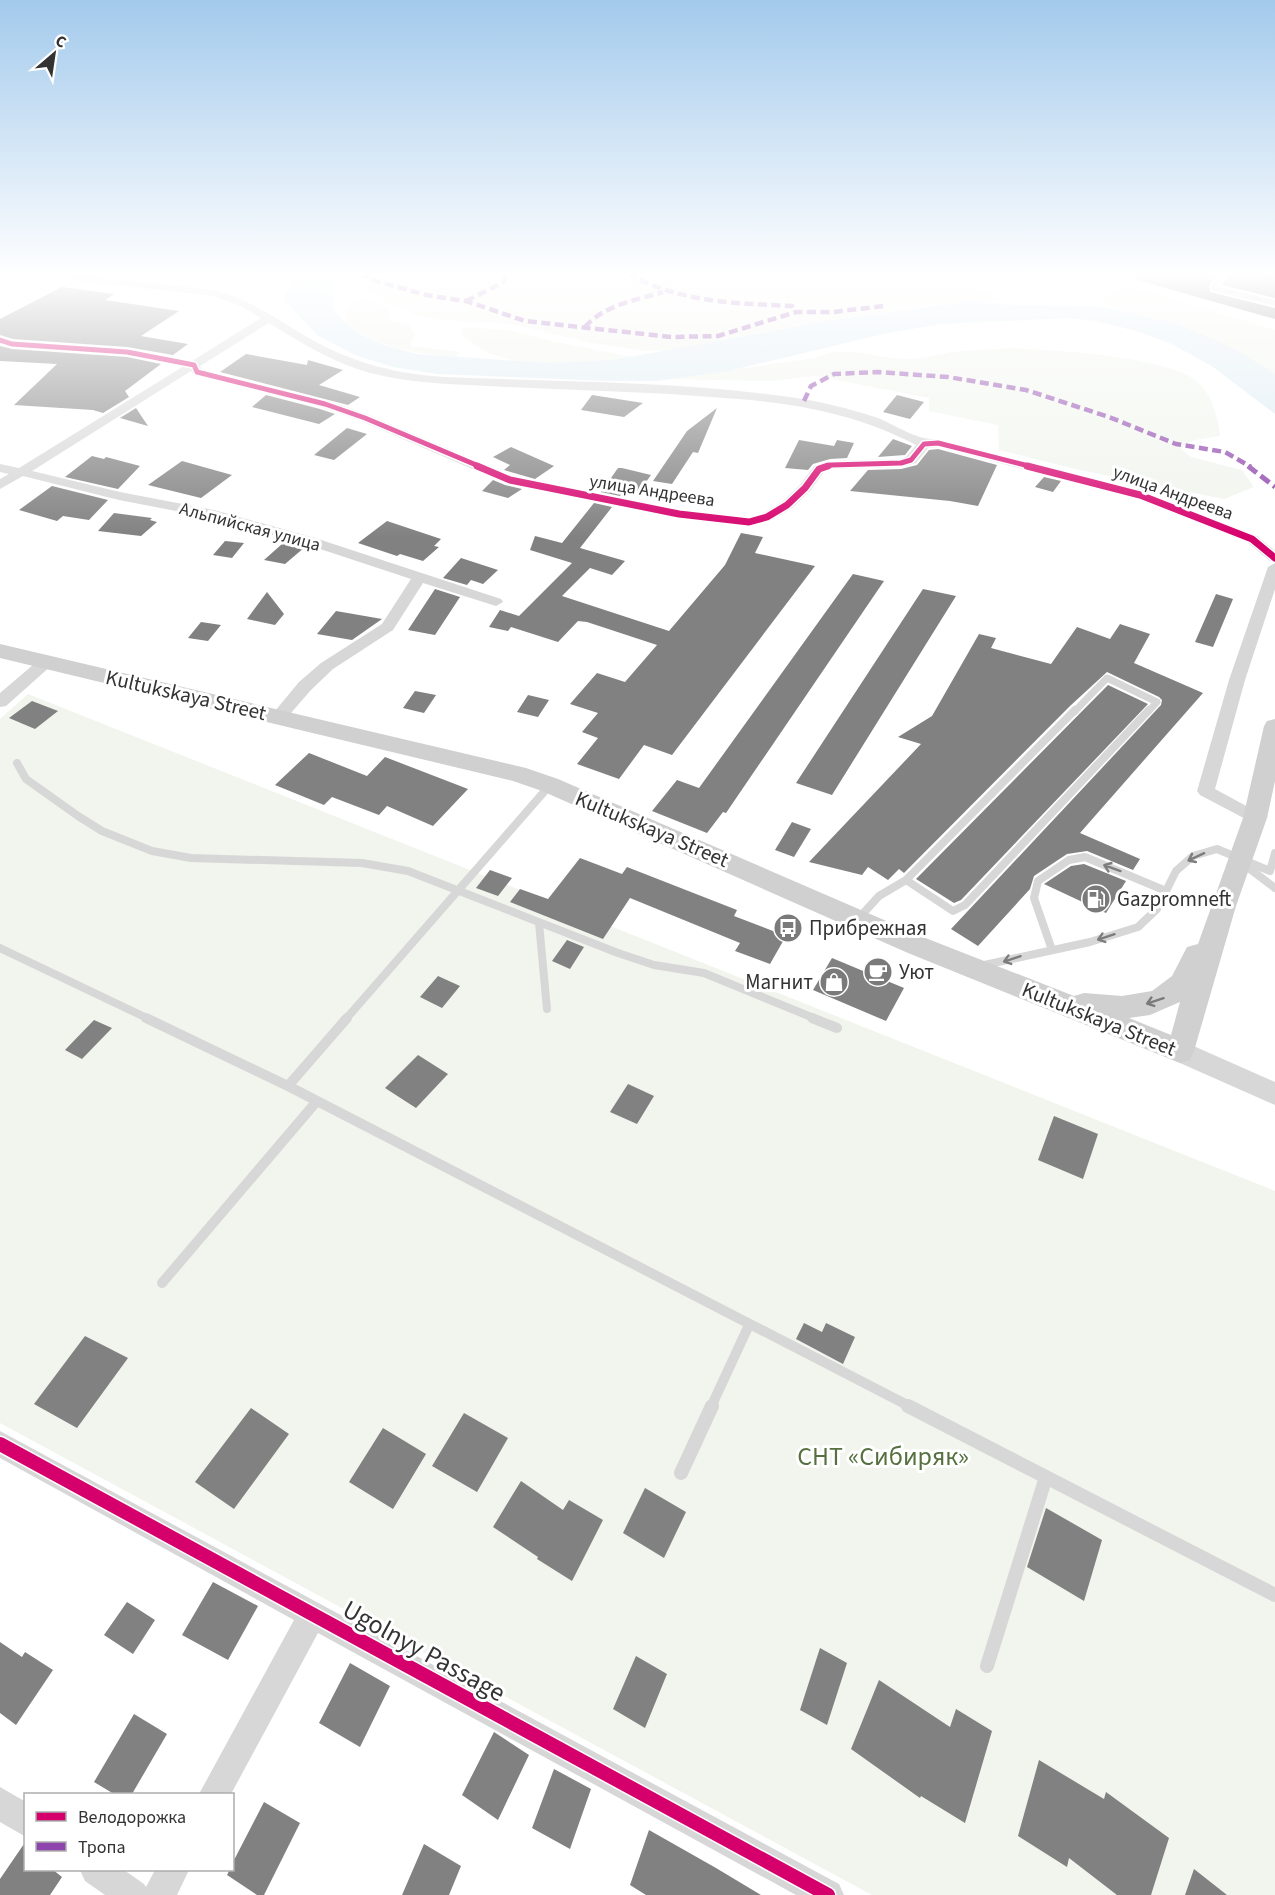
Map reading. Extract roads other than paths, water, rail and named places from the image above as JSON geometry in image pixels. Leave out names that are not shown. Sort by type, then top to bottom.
[{"type":"main road","name":"Kultukskaya Street","points":[[0,651],[518,774],[550,785],[971,967],[1180,1051]]},
{"type":"main road","points":[[1180,1051],[1223,906],[1255,818],[1275,726]]},
{"type":"main road","points":[[1038,994],[1103,1008],[1148,1005],[1166,998],[1182,986],[1206,931],[1223,906]]},
{"type":"street","name":"улица Андреева","points":[[178,361],[194,365],[197,372],[325,404],[365,418],[510,480],[621,504],[691,516],[749,522],[767,517],[787,505],[805,488],[819,469],[831,465],[902,463],[911,460],[924,444],[938,443],[1140,495],[1252,539],[1275,558]]},
{"type":"street","points":[[0,485],[200,361]]},
{"type":"street","points":[[350,361],[382,373],[412,378],[532,387],[661,390],[804,402],[862,415],[896,428],[924,444]]},
{"type":"street","name":"Альпийская улица","points":[[0,468],[119,496],[209,513],[310,541],[496,602]]},
{"type":"street","points":[[1255,818],[1206,791],[1237,680],[1275,567]]},
{"type":"street","points":[[278,717],[305,686],[327,666],[388,627],[419,577]]},
{"type":"street","points":[[0,702],[46,662]]},
{"type":"street","name":"Kultukskaya Street","points":[[1180,1051],[1275,1094]]},
{"type":"street","name":"Ugolnyy Passage","points":[[0,1444],[828,1895]]},
{"type":"street","points":[[215,1793],[313,1614]]},
{"type":"street","points":[[0,1803],[24,1820]]},
{"type":"street","points":[[99,1871],[133,1895]]},
{"type":"street","points":[[159,1895],[171,1871]]},
{"type":"lane","points":[[858,919],[879,896],[906,880],[1107,678],[1157,702],[965,905],[953,911],[906,880]]},
{"type":"lane","points":[[17,763],[27,779],[78,816],[102,831],[152,851],[190,858],[362,862],[408,871],[539,923],[654,965],[704,973],[837,1028]]},
{"type":"lane","points":[[288,1086],[550,785]]},
{"type":"lane","points":[[971,967],[1090,942],[1138,927],[1157,909],[1176,871],[1193,856],[1217,849],[1270,871],[1275,853]]},
{"type":"lane","points":[[1052,950],[1034,898],[1038,881],[1069,860],[1085,858],[1166,891]]},
{"type":"lane","points":[[1239,860],[1275,888]]},
{"type":"lane","points":[[539,923],[547,1009]]},
{"type":"lane","points":[[0,948],[288,1086],[1275,1595]]},
{"type":"lane","points":[[162,1283],[316,1101]]},
{"type":"lane","points":[[681,1473],[749,1324]]},
{"type":"lane","points":[[987,1666],[1046,1477]]},
{"type":"place","name":"Gazpromneft","points":[[1096,899]]},
{"type":"place","name":"Прибрежная","points":[[788,928]]},
{"type":"place","name":"Уют","points":[[878,972]]},
{"type":"place","name":"Магнит","points":[[834,982]]},
{"type":"park label","name":"СНТ «Сибиряк»","points":[[883,1456]]}]
